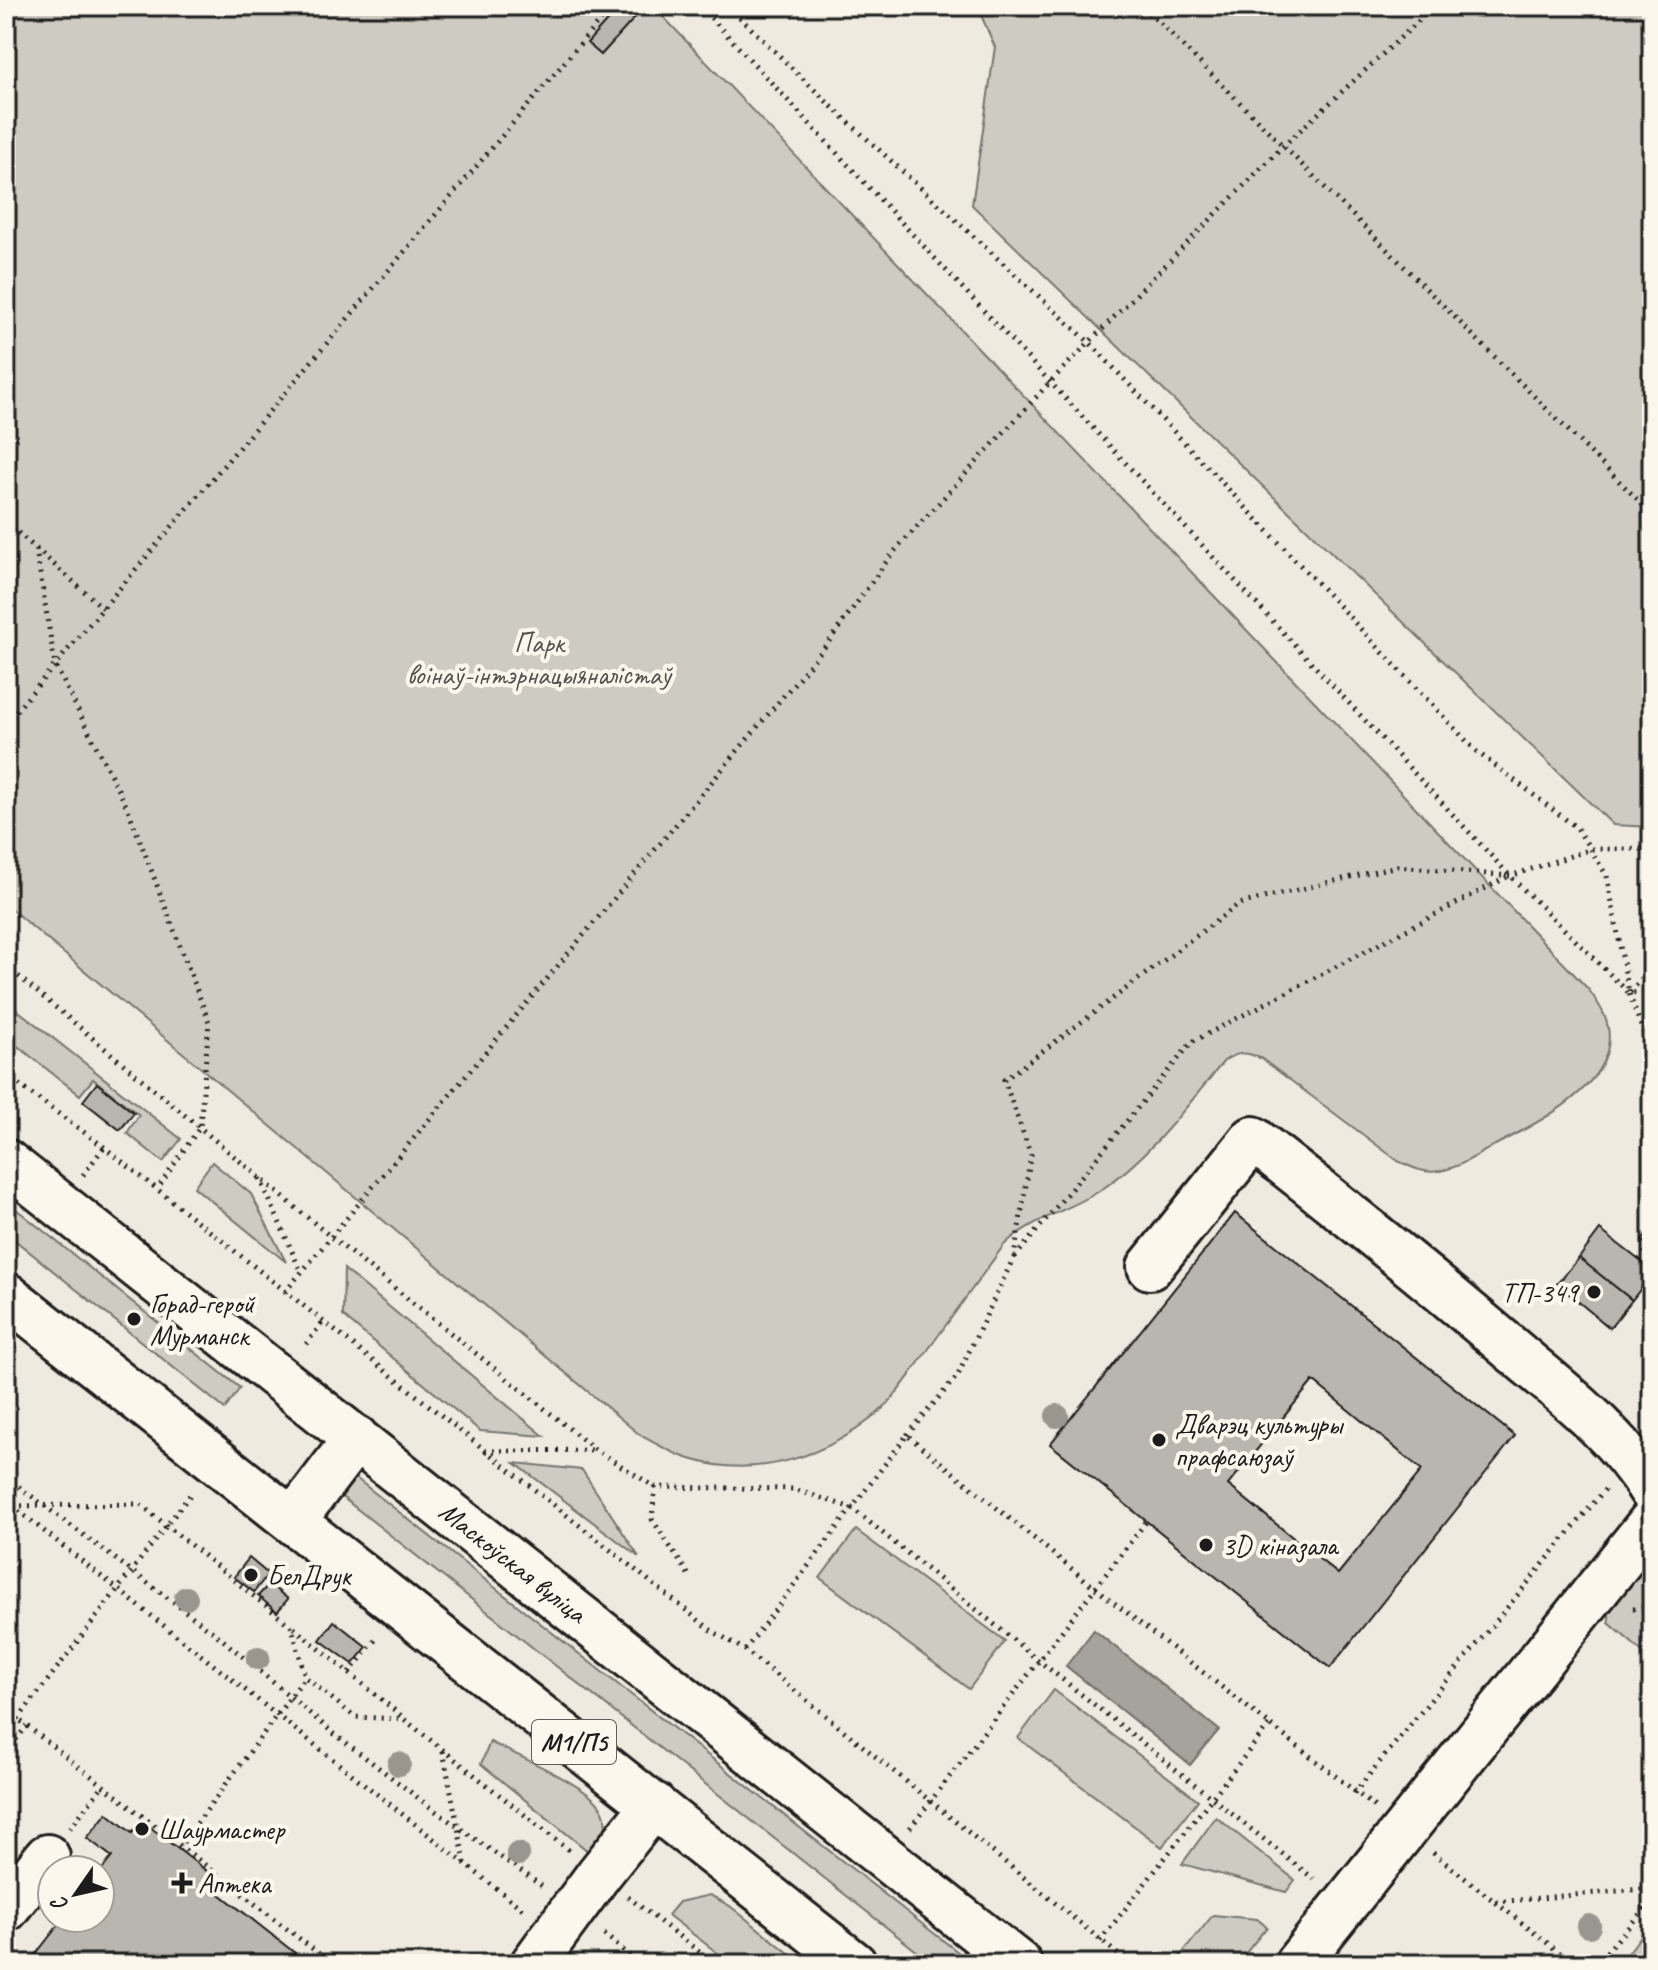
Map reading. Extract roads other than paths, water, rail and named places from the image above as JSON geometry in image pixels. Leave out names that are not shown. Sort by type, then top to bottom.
[{"type":"main road","points":[[1150,1267],[1253,1139],[1397,1252],[1583,1411],[1639,1468],[1652,1491]]},
{"type":"main road","name":"Маскоўская вуліца","points":[[6,1162],[1019,1964]]},
{"type":"main road","name":"М1/П5","points":[[6,1295],[854,1964]]},
{"type":"main road","points":[[293,1521],[356,1438]]},
{"type":"main road","points":[[1297,1964],[1652,1521]]},
{"type":"main road","points":[[565,1921],[654,1805]]},
{"type":"main road","points":[[6,1909],[36,1871]]},
{"type":"place","name":"ТП-349","points":[[1594,1292]]},
{"type":"place","name":"Горад-герой Мурманск","points":[[134,1319]]},
{"type":"place","name":"Дварэц культуры прафсаюзаў","points":[[1159,1440]]},
{"type":"place","name":"3D кіназала","points":[[1206,1545]]},
{"type":"place","name":"БелДрук","points":[[251,1575]]},
{"type":"place","name":"Шаурмастер","points":[[142,1829]]},
{"type":"place","name":"Аптека","points":[[182,1883]]},
{"type":"park label","name":"Парк воінаў-інтэрнацыяналістаў","points":[[539,658]]}]
